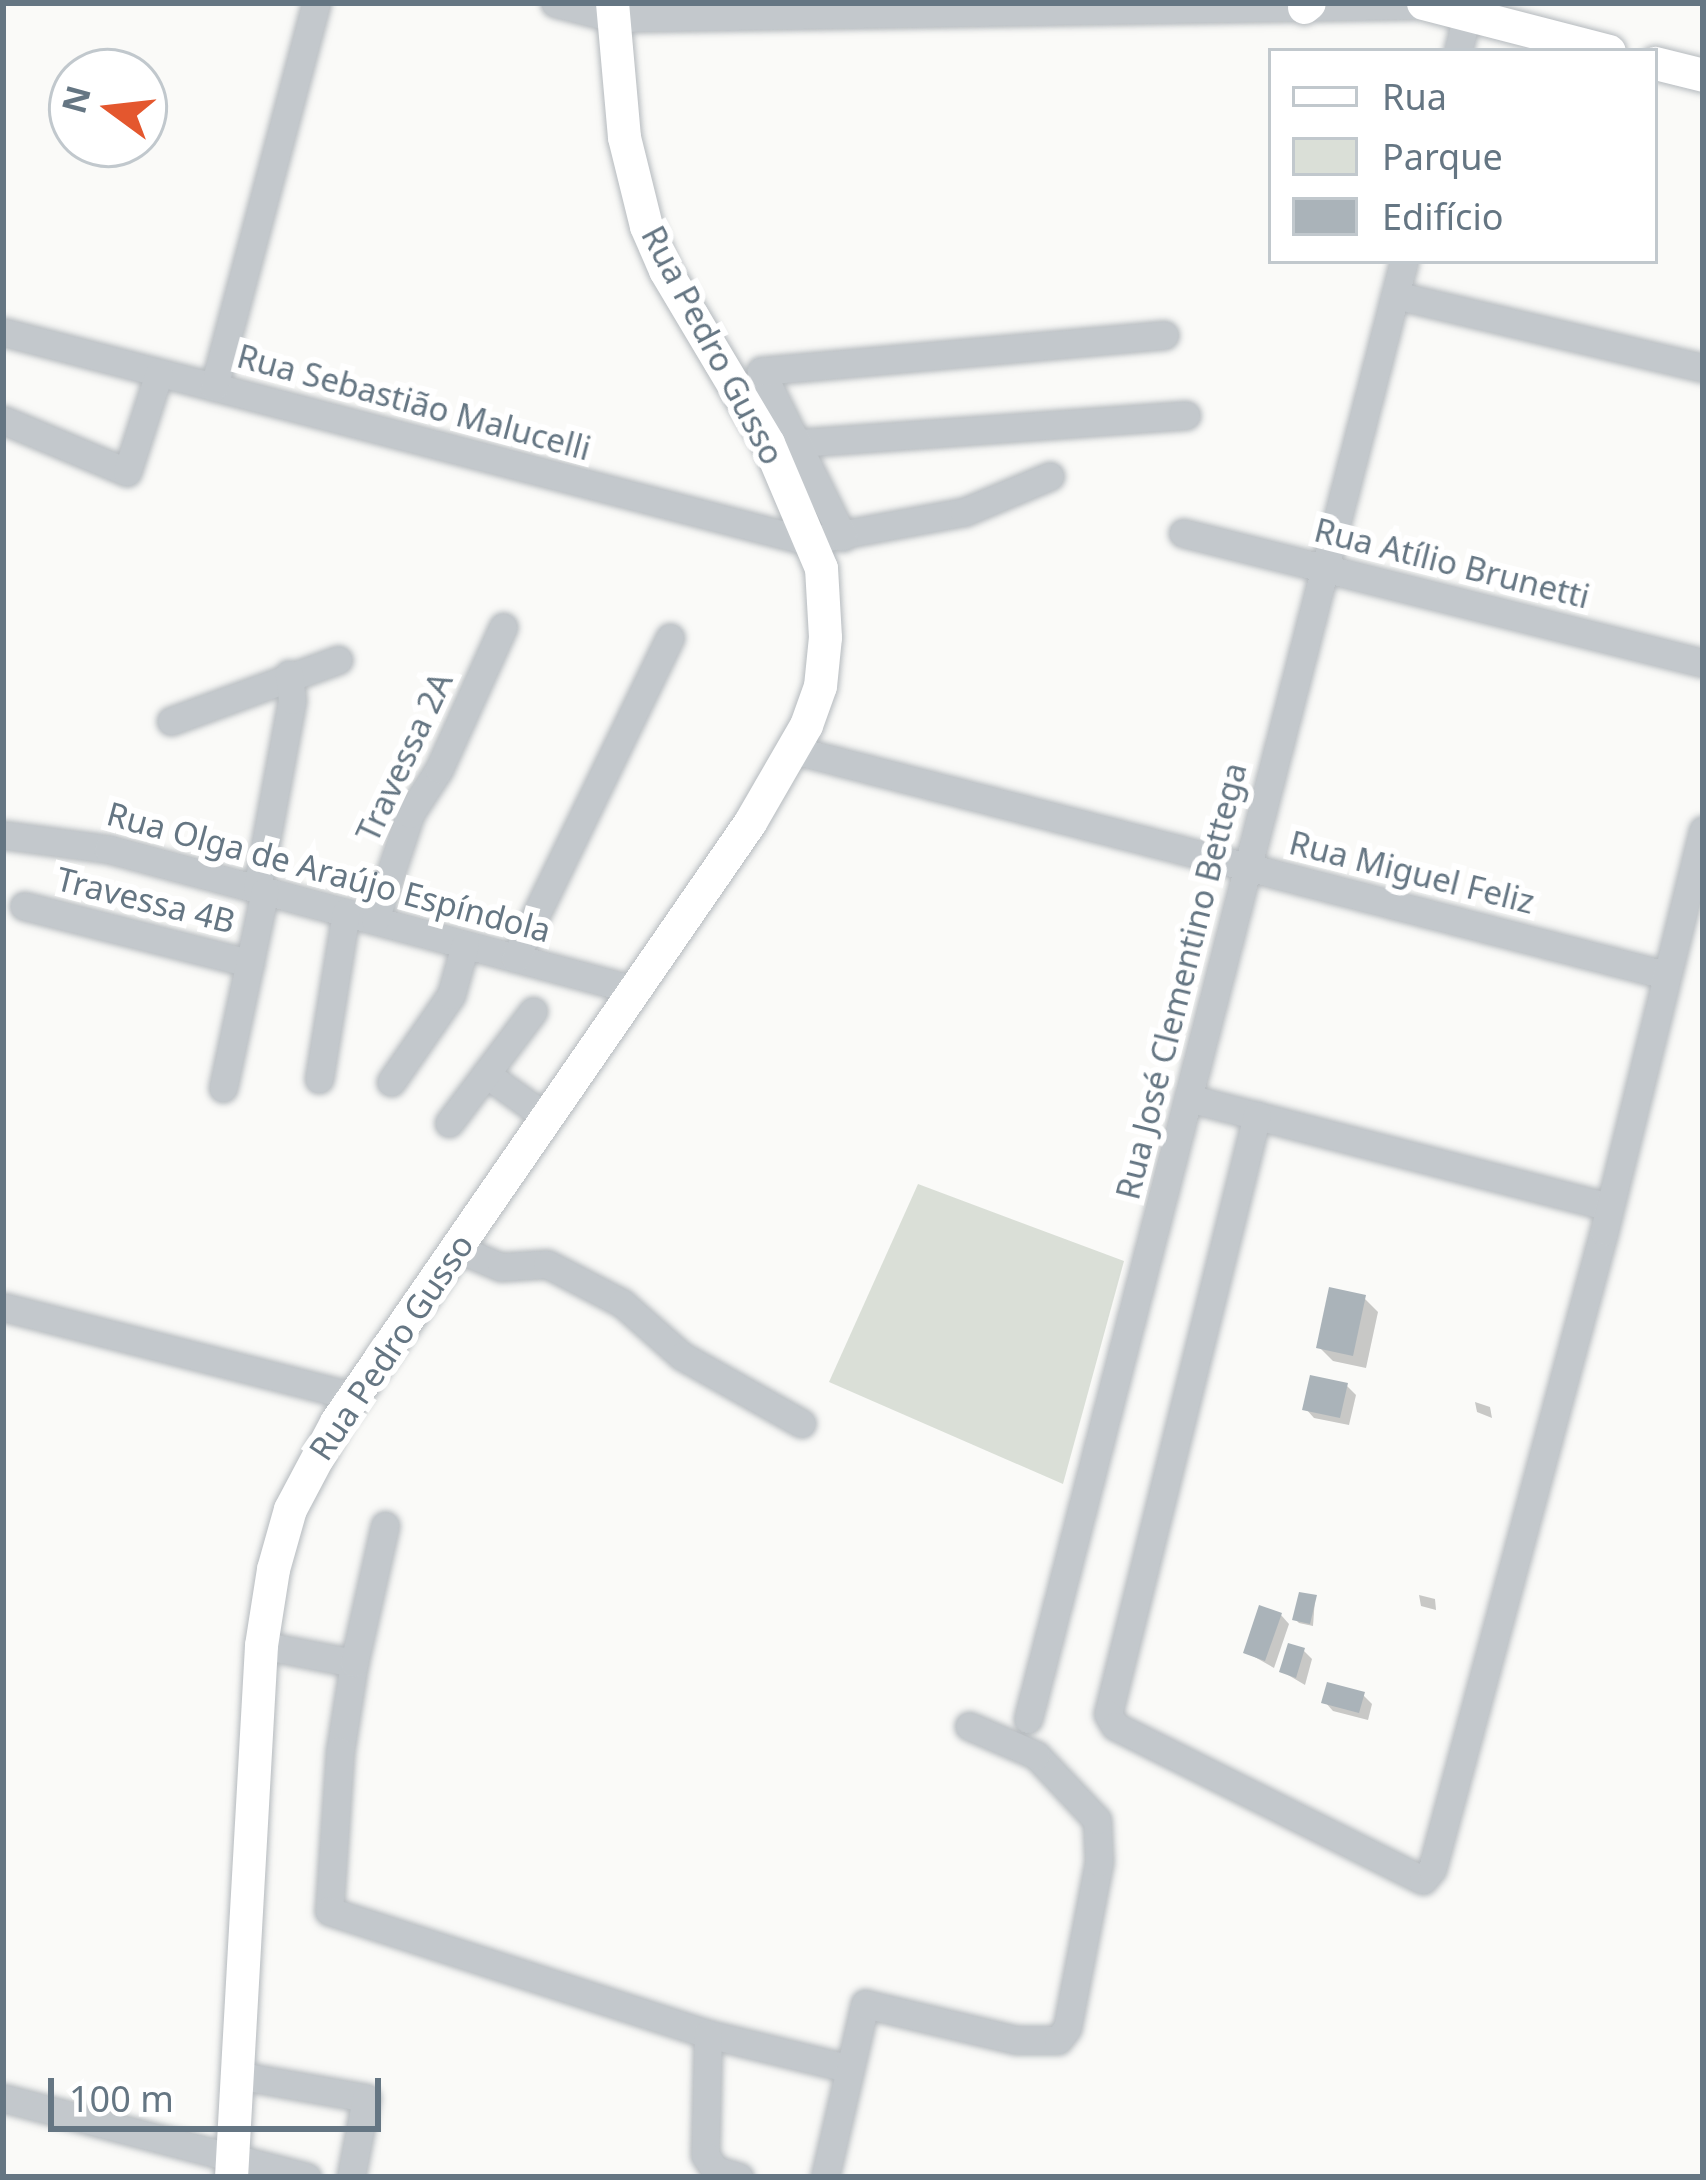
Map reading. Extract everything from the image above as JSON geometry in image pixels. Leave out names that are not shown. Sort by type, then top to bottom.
[{"type":"main road","points":[[1425,4],[1468,9],[1599,48]]},
{"type":"main road","name":"Rua Pedro Gusso","points":[[231,2167],[261,1645],[273,1569],[290,1509],[316,1452],[749,822],[790,749],[803,650],[807,542],[747,378],[665,270],[646,226],[624,137],[612,10]]},
{"type":"main road","points":[[1658,64],[1703,75]]},
{"type":"street","points":[[214,387],[316,3]]},
{"type":"street","points":[[555,3],[612,10],[1425,4]]},
{"type":"street","points":[[1459,48],[1468,9]]},
{"type":"street","name":"Rua José Clementino Bettega","points":[[1028,1720],[1403,264]]},
{"type":"street","points":[[1395,295],[1703,368]]},
{"type":"street","name":"Rua Sebastião Malucelli","points":[[3,332],[807,542]]},
{"type":"street","points":[[747,378],[1164,335]]},
{"type":"street","points":[[3,420],[127,472],[159,373]]},
{"type":"street","points":[[747,378],[798,443],[843,537]]},
{"type":"street","points":[[798,443],[1186,415]]},
{"type":"street","points":[[807,542],[964,512],[1050,476]]},
{"type":"street","name":"Rua Atílio Brunetti","points":[[1183,533],[1703,664]]},
{"type":"street","name":"Travessa 2A","points":[[375,920],[410,814],[439,769],[503,627]]},
{"type":"street","points":[[515,958],[670,637]]},
{"type":"street","points":[[171,721],[338,660]]},
{"type":"street","points":[[223,1088],[250,963],[292,700],[290,674]]},
{"type":"street","name":"Rua Miguel Feliz","points":[[790,749],[1666,975]]},
{"type":"street","points":[[1256,1115],[1108,1714],[1115,1726],[1423,1880],[1432,1869],[1703,830]]},
{"type":"street","name":"Rua Olga de Araújo Espíndola","points":[[3,835],[107,849],[634,990]]},
{"type":"street","name":"Travessa 4B","points":[[25,906],[250,963]]},
{"type":"street","points":[[319,1079],[346,913]]},
{"type":"street","points":[[391,1082],[451,994],[465,944]]},
{"type":"street","points":[[448,1123],[533,1011]]},
{"type":"street","points":[[486,1074],[546,1118]]},
{"type":"street","points":[[1188,1098],[1607,1206]]},
{"type":"street","points":[[457,1248],[501,1267],[548,1264],[622,1303],[682,1356],[801,1423]]},
{"type":"street","points":[[3,1307],[353,1396]]},
{"type":"street","points":[[385,1525],[340,1751],[329,1911],[708,2034],[848,2068]]},
{"type":"street","points":[[261,1645],[354,1663]]},
{"type":"street","points":[[825,2177],[865,2004],[1016,2040],[1058,2040],[1067,2028],[1099,1862],[1097,1820],[1036,1755],[969,1726]]},
{"type":"street","points":[[708,2034],[705,2155],[715,2170],[739,2177]]},
{"type":"street","points":[[236,2075],[367,2098],[351,2177]]},
{"type":"street","points":[[3,2098],[231,2167],[307,2177]]},
{"type":"green space","points":[[918,1184],[1124,1261],[1063,1484],[829,1382]]},
{"type":"building","points":[[1329,1287],[1366,1295],[1353,1356],[1316,1348]]},
{"type":"building","points":[[1310,1375],[1348,1383],[1340,1418],[1302,1410]]},
{"type":"building","points":[[1299,1592],[1317,1595],[1310,1624],[1292,1620]]},
{"type":"building","points":[[1259,1605],[1282,1613],[1265,1661],[1243,1653]]},
{"type":"building","points":[[1288,1643],[1305,1648],[1296,1678],[1279,1672]]},
{"type":"building","points":[[1327,1682],[1365,1692],[1359,1713],[1321,1703]]}]
